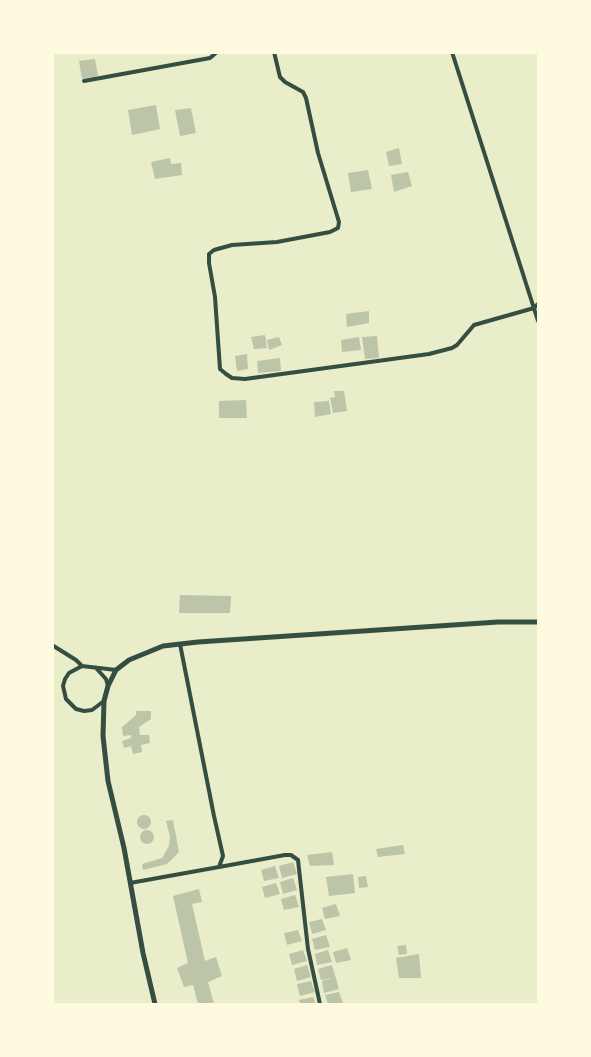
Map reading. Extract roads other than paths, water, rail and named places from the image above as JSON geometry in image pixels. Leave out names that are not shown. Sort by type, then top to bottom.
[{"type":"street","points":[[84,81],[210,58],[217,52]]},
{"type":"street","points":[[274,52],[282,81],[303,92],[306,98],[318,153],[339,222],[338,228],[330,232],[278,242],[232,245],[214,250],[209,254],[215,297],[220,369],[232,378],[245,380],[429,354],[457,345],[474,325],[534,308],[538,304]]},
{"type":"street","points":[[452,52],[538,321]]},
{"type":"street","points":[[155,1004],[143,953],[124,848],[108,781],[103,736],[104,701],[108,686],[116,670],[129,660],[163,646],[180,644],[498,622],[538,622]]},
{"type":"street","points":[[180,644],[223,856],[219,867]]},
{"type":"street","points":[[52,645],[82,666]]},
{"type":"street","points":[[104,701],[92,710],[76,709],[66,700],[63,693],[65,679],[69,672],[82,666],[116,670]]},
{"type":"street","points":[[96,668],[106,679],[108,686]]},
{"type":"street","points":[[130,883],[291,855],[298,860],[308,949],[320,1004]]}]
